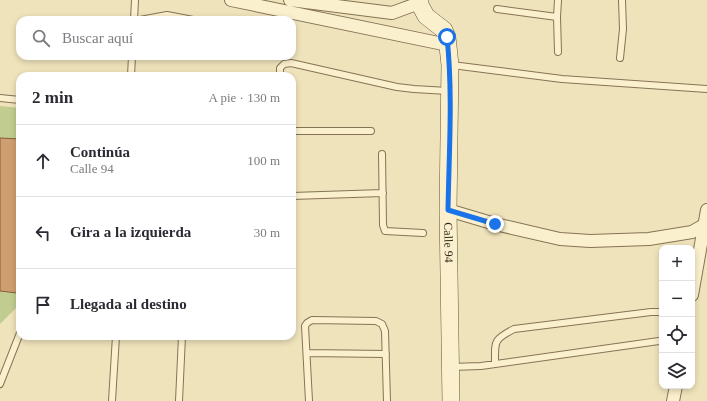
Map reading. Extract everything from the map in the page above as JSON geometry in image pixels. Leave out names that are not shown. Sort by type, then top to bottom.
[{"type":"street","points":[[231,0],[304,9],[392,13],[419,1]]},
{"type":"street","points":[[290,0],[304,9],[448,45]]},
{"type":"street","name":"Calle 94","points":[[419,1],[426,16],[444,30],[447,37],[450,65],[448,210],[451,401]]},
{"type":"street","points":[[448,210],[495,224],[552,237],[590,241],[650,239],[692,232],[704,225]]},
{"type":"street","points":[[694,281],[707,210]]},
{"type":"street","points":[[673,401],[675,389]]},
{"type":"lane","points":[[134,16],[135,0]]},
{"type":"lane","points":[[558,0],[558,52]]},
{"type":"lane","points":[[620,58],[623,29],[622,0]]},
{"type":"lane","points":[[497,9],[557,17]]},
{"type":"lane","points":[[162,16],[172,16]]},
{"type":"lane","points":[[130,72],[132,60]]},
{"type":"lane","points":[[280,72],[280,68],[284,64],[291,63],[397,87],[450,91]]},
{"type":"lane","points":[[450,65],[562,79],[707,89]]},
{"type":"lane","points":[[0,98],[16,100]]},
{"type":"lane","points":[[296,131],[371,131]]},
{"type":"lane","points":[[382,154],[383,225],[385,230],[423,233]]},
{"type":"lane","points":[[296,196],[383,193]]},
{"type":"lane","points":[[495,364],[495,346],[499,336],[514,329],[659,312]]},
{"type":"lane","points":[[309,401],[305,326],[307,323],[312,320],[376,320],[382,324],[385,331],[387,401]]},
{"type":"lane","points":[[0,384],[17,340]]},
{"type":"lane","points":[[112,401],[116,340]]},
{"type":"lane","points":[[179,401],[182,340]]},
{"type":"lane","points":[[450,367],[495,364],[659,341]]},
{"type":"lane","points":[[307,353],[386,354]]},
{"type":"green space","points":[[0,106],[16,108],[16,308],[0,324]]},
{"type":"building","points":[[0,138],[16,139],[16,293],[0,291]]},
{"type":"route","points":[[447,37],[450,65],[448,210],[495,224]]}]
